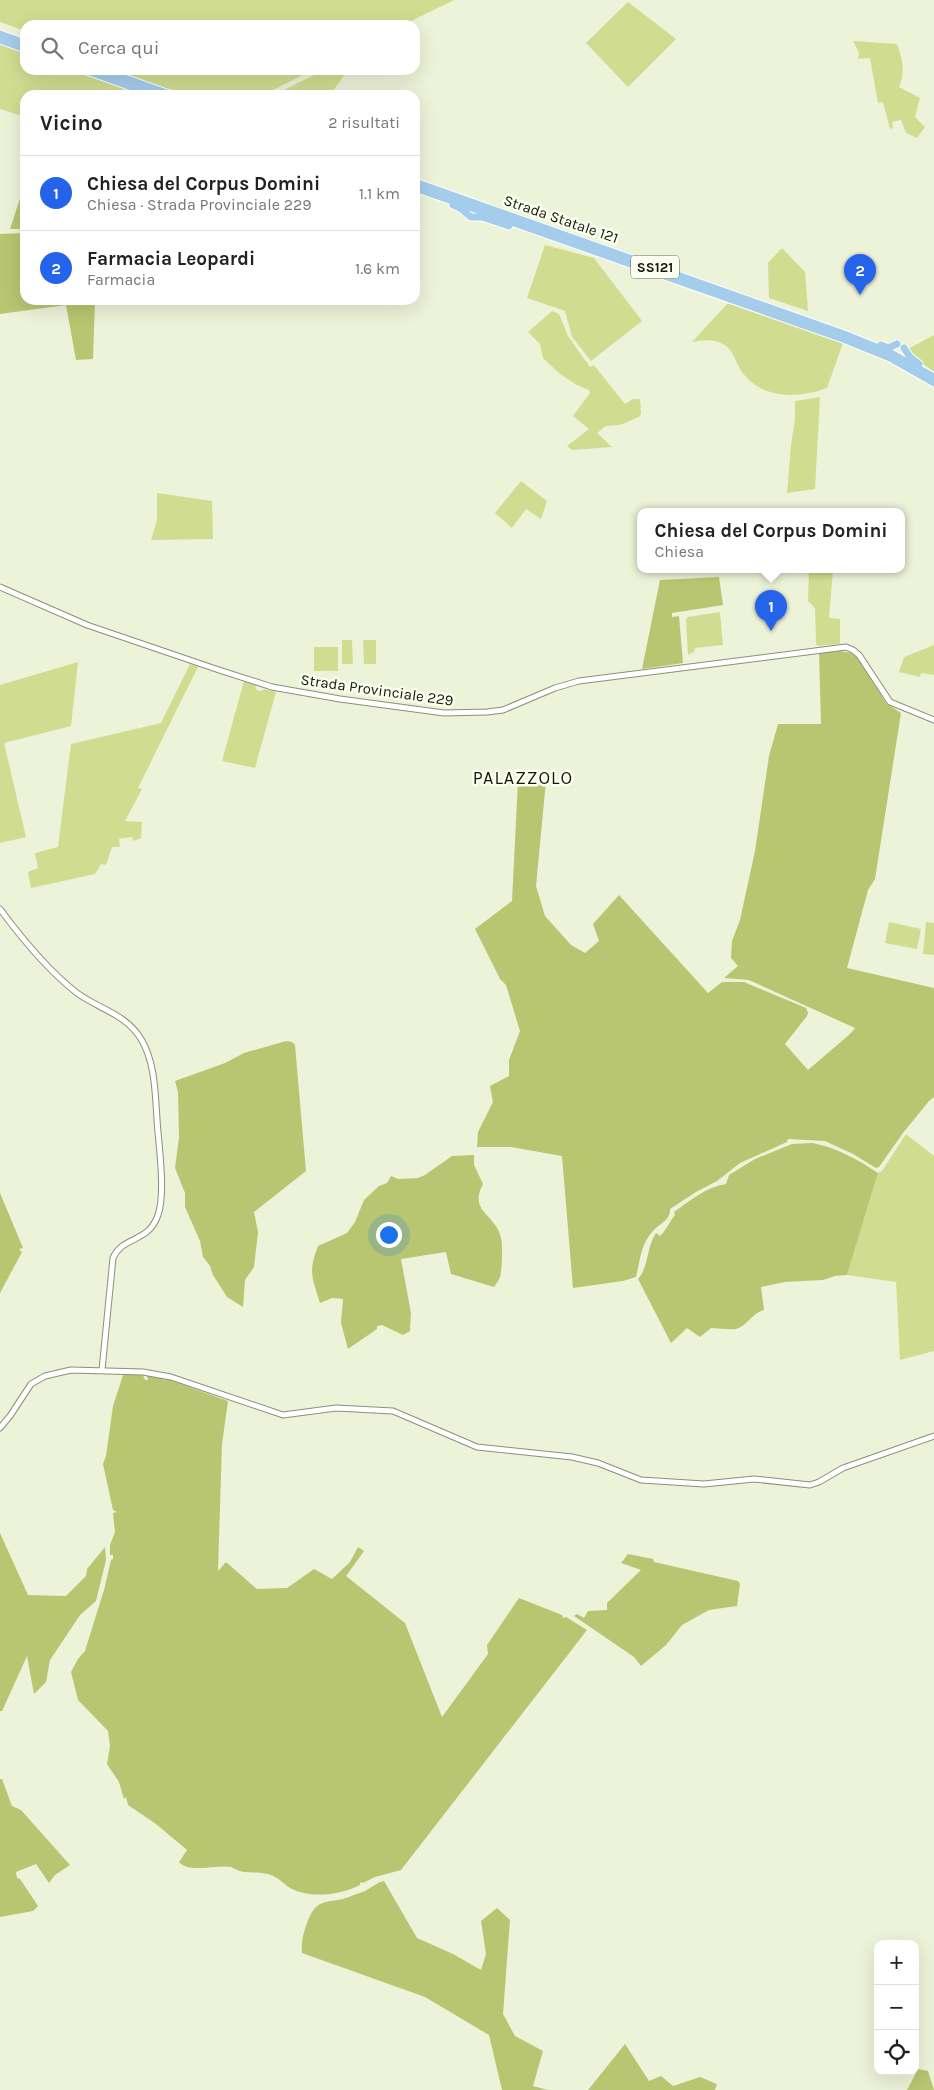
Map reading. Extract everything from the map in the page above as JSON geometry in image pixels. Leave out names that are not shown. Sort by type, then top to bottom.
[{"type":"main road","points":[[0,34],[20,40]]},
{"type":"main road","points":[[0,40],[20,47]]},
{"type":"main road","points":[[98,75],[140,90]]},
{"type":"main road","points":[[116,75],[158,90]]},
{"type":"main road","name":"Strada Statale 121","points":[[420,184],[844,334],[893,357]]},
{"type":"main road","name":"Strada Statale 121","points":[[420,190],[434,198],[460,208],[471,217],[482,217],[532,233],[546,234],[893,357]]},
{"type":"main road","points":[[844,334],[862,338],[888,348],[900,346],[915,361],[934,373]]},
{"type":"main road","name":"SS121","points":[[893,357],[934,377]]},
{"type":"main road","name":"SS121","points":[[893,357],[934,383]]},
{"type":"street","name":"Strada Provinciale 229","points":[[0,586],[87,625],[272,687],[340,699],[444,713],[487,712],[503,710],[555,688],[580,681],[851,648],[864,661],[885,697],[890,702],[934,720]]},
{"type":"street","points":[[0,909],[68,986],[89,1000],[120,1016],[132,1027],[144,1044],[151,1066],[160,1154],[159,1208],[155,1220],[148,1231],[140,1238],[120,1246],[113,1258],[102,1370]]},
{"type":"street","points":[[0,1428],[27,1389],[37,1380],[71,1370],[102,1370],[158,1374],[283,1415],[336,1408],[393,1411],[477,1447],[572,1457],[598,1463],[630,1476],[646,1480],[704,1484],[746,1479],[800,1485],[815,1484],[843,1468],[934,1436]]},
{"type":"green space","points":[[0,0],[454,0],[413,20],[20,20],[20,29],[0,22]]},
{"type":"green space","points":[[628,2],[676,39],[628,87],[586,43]]},
{"type":"green space","points":[[853,41],[897,44],[903,71],[899,87],[920,98],[915,117],[925,127],[917,138],[906,133],[901,120],[892,122],[893,128],[890,129],[883,102],[878,103],[870,58],[858,59],[859,53]]},
{"type":"green space","points":[[0,43],[20,50],[20,75],[89,75],[131,90],[20,90],[20,115],[0,109]]},
{"type":"green space","points":[[125,75],[303,75],[273,90],[166,90]]},
{"type":"green space","points":[[314,75],[344,75],[334,90],[284,90]]},
{"type":"green space","points":[[20,198],[20,229],[10,229]]},
{"type":"green space","points":[[20,233],[20,305],[66,305],[0,314],[0,234]]},
{"type":"green space","points":[[545,245],[594,258],[642,321],[591,361],[572,337],[565,311],[527,298]]},
{"type":"green space","points":[[782,248],[805,272],[808,311],[769,298],[768,263]]},
{"type":"green space","points":[[728,303],[843,343],[827,388],[816,392],[792,395],[770,392],[750,381],[742,372],[729,348],[722,343],[705,340],[692,342]]},
{"type":"green space","points":[[66,305],[95,305],[93,359],[76,360]]},
{"type":"green space","points":[[552,311],[559,314],[568,336],[590,367],[594,365],[625,404],[633,399],[640,399],[641,414],[639,417],[620,425],[606,426],[597,433],[612,447],[572,450],[567,446],[589,429],[573,416],[590,393],[589,390],[560,374],[543,358],[540,344],[528,332]]},
{"type":"green space","points":[[934,335],[934,372],[914,358],[908,349]]},
{"type":"green space","points":[[820,397],[815,489],[787,493],[795,419],[795,401]]},
{"type":"green space","points":[[521,481],[547,501],[541,519],[526,509],[512,528],[495,513]]},
{"type":"green space","points":[[157,493],[212,501],[213,539],[151,540],[157,520]]},
{"type":"green space","points":[[809,573],[833,573],[829,618],[840,619],[840,644],[819,646],[816,644],[815,608],[808,601]]},
{"type":"green space","points":[[719,577],[723,605],[672,613],[672,617],[679,616],[683,663],[642,669],[660,580]]},
{"type":"green space","points":[[720,612],[723,645],[695,648],[694,652],[688,655],[686,619],[688,617]]},
{"type":"green space","points":[[342,640],[352,640],[353,664],[342,664]]},
{"type":"green space","points":[[363,640],[376,640],[376,664],[364,664]]},
{"type":"green space","points":[[934,645],[934,675],[921,673],[920,677],[899,672],[904,657]]},
{"type":"green space","points":[[314,647],[338,647],[338,671],[314,671]]},
{"type":"green space","points":[[840,651],[851,653],[858,658],[886,703],[901,713],[875,879],[868,890],[847,968],[934,988],[934,1097],[903,1133],[879,1167],[876,1168],[853,1154],[825,1141],[788,1139],[787,1142],[740,1163],[717,1181],[670,1209],[667,1219],[653,1231],[646,1241],[641,1252],[636,1277],[623,1281],[573,1288],[562,1156],[511,1147],[477,1147],[478,1132],[493,1102],[490,1086],[509,1076],[509,1060],[520,1031],[506,985],[500,979],[475,929],[512,901],[518,781],[546,781],[536,886],[545,916],[571,945],[585,953],[599,941],[593,924],[619,895],[708,993],[722,982],[744,982],[806,1008],[807,1016],[785,1044],[808,1070],[855,1028],[749,980],[724,978],[738,966],[731,958],[732,941],[740,920],[755,851],[769,756],[778,724],[821,724],[819,654],[820,652]]},
{"type":"green space","points":[[78,662],[71,726],[4,743],[26,837],[0,843],[0,685]]},
{"type":"green space","points":[[190,664],[198,667],[138,788],[142,789],[125,821],[142,822],[141,838],[133,841],[132,837],[119,839],[120,847],[112,847],[106,865],[101,864],[95,874],[31,888],[28,872],[38,868],[35,853],[58,847],[71,744],[161,723]]},
{"type":"green space","points":[[244,681],[255,685],[257,690],[265,689],[276,692],[255,768],[222,761]]},
{"type":"green space","points":[[889,922],[921,929],[917,949],[885,943]]},
{"type":"green space","points":[[926,922],[934,923],[934,955],[923,954]]},
{"type":"green space","points":[[286,1041],[292,1042],[295,1045],[306,1171],[254,1212],[258,1232],[254,1267],[245,1280],[243,1307],[227,1297],[213,1275],[210,1266],[203,1257],[200,1241],[185,1207],[185,1193],[175,1168],[179,1137],[178,1092],[175,1081],[225,1063],[244,1053]]},
{"type":"green space","points":[[906,1134],[934,1156],[934,1351],[900,1360],[896,1282],[847,1275],[878,1173],[882,1171]]},
{"type":"green space","points":[[813,1143],[847,1155],[878,1173],[847,1275],[823,1280],[785,1282],[761,1287],[764,1310],[740,1327],[736,1329],[711,1328],[700,1337],[687,1328],[671,1343],[638,1279],[644,1269],[656,1233],[660,1236],[662,1234],[675,1215],[674,1212],[705,1191],[726,1184],[729,1175],[755,1159],[792,1144]]},
{"type":"green space","points":[[474,1155],[474,1165],[483,1184],[479,1193],[479,1201],[484,1212],[494,1223],[501,1238],[500,1277],[494,1287],[451,1274],[446,1252],[401,1259],[411,1313],[410,1331],[403,1335],[382,1325],[377,1326],[377,1329],[348,1349],[341,1323],[343,1299],[332,1298],[320,1303],[315,1287],[312,1269],[318,1246],[347,1233],[355,1222],[364,1200],[379,1186],[387,1183],[391,1176],[398,1179],[418,1178],[452,1156]]},
{"type":"green space","points":[[0,1193],[23,1248],[19,1249],[22,1252],[0,1293]]},
{"type":"green space","points":[[123,1375],[143,1375],[145,1380],[148,1380],[147,1376],[163,1377],[163,1380],[167,1379],[228,1401],[222,1444],[218,1571],[226,1562],[257,1589],[287,1588],[314,1569],[332,1579],[350,1562],[358,1547],[364,1551],[346,1576],[405,1623],[442,1717],[488,1654],[487,1645],[519,1598],[562,1615],[563,1618],[566,1617],[587,1630],[401,1870],[375,1877],[344,1891],[316,1895],[290,1888],[268,1874],[243,1872],[225,1866],[196,1868],[184,1866],[179,1862],[187,1850],[156,1824],[128,1805],[126,1797],[124,1799],[119,1782],[107,1764],[110,1746],[108,1731],[78,1700],[71,1672],[85,1651],[104,1590],[111,1560],[113,1559],[113,1555],[110,1555],[110,1545],[115,1532],[113,1513],[117,1512],[113,1510],[103,1464],[106,1456],[113,1406]]},
{"type":"green space","points":[[0,1533],[28,1595],[66,1596],[86,1576],[87,1569],[105,1547],[106,1560],[96,1601],[80,1615],[50,1660],[46,1682],[34,1694],[27,1656],[2,1711],[0,1711]]},
{"type":"green space","points":[[628,1554],[653,1559],[654,1562],[738,1581],[740,1584],[737,1606],[709,1610],[682,1625],[666,1645],[641,1666],[634,1657],[574,1616],[577,1614],[584,1618],[588,1611],[607,1610],[607,1603],[641,1570],[621,1563]]},
{"type":"green space","points":[[0,1779],[2,1779],[12,1806],[21,1810],[70,1865],[55,1875],[49,1883],[36,1864],[16,1872],[17,1878],[20,1879],[38,1906],[33,1911],[0,1917]]},
{"type":"green space","points":[[384,1881],[417,1938],[453,1954],[481,1970],[486,1954],[481,1921],[497,1908],[510,1920],[503,2014],[515,2036],[543,2051],[533,2086],[548,2090],[502,2090],[489,2035],[425,1997],[302,1953],[303,1934],[312,1912],[318,1905],[360,1893]]},
{"type":"green space","points":[[625,2044],[649,2081],[661,2076],[673,2086],[700,2077],[717,2084],[715,2090],[588,2090]]},
{"type":"green space","points":[[919,2069],[928,2071],[934,2090],[907,2090],[915,2075],[919,2075]]},
{"type":"place","name":"Farmacia Leopardi","points":[[860,295]]},
{"type":"place","name":"Chiesa del Corpus Domini","points":[[771,631]]},
{"type":"district","name":"PALAZZOLO","points":[[523,778]]}]
